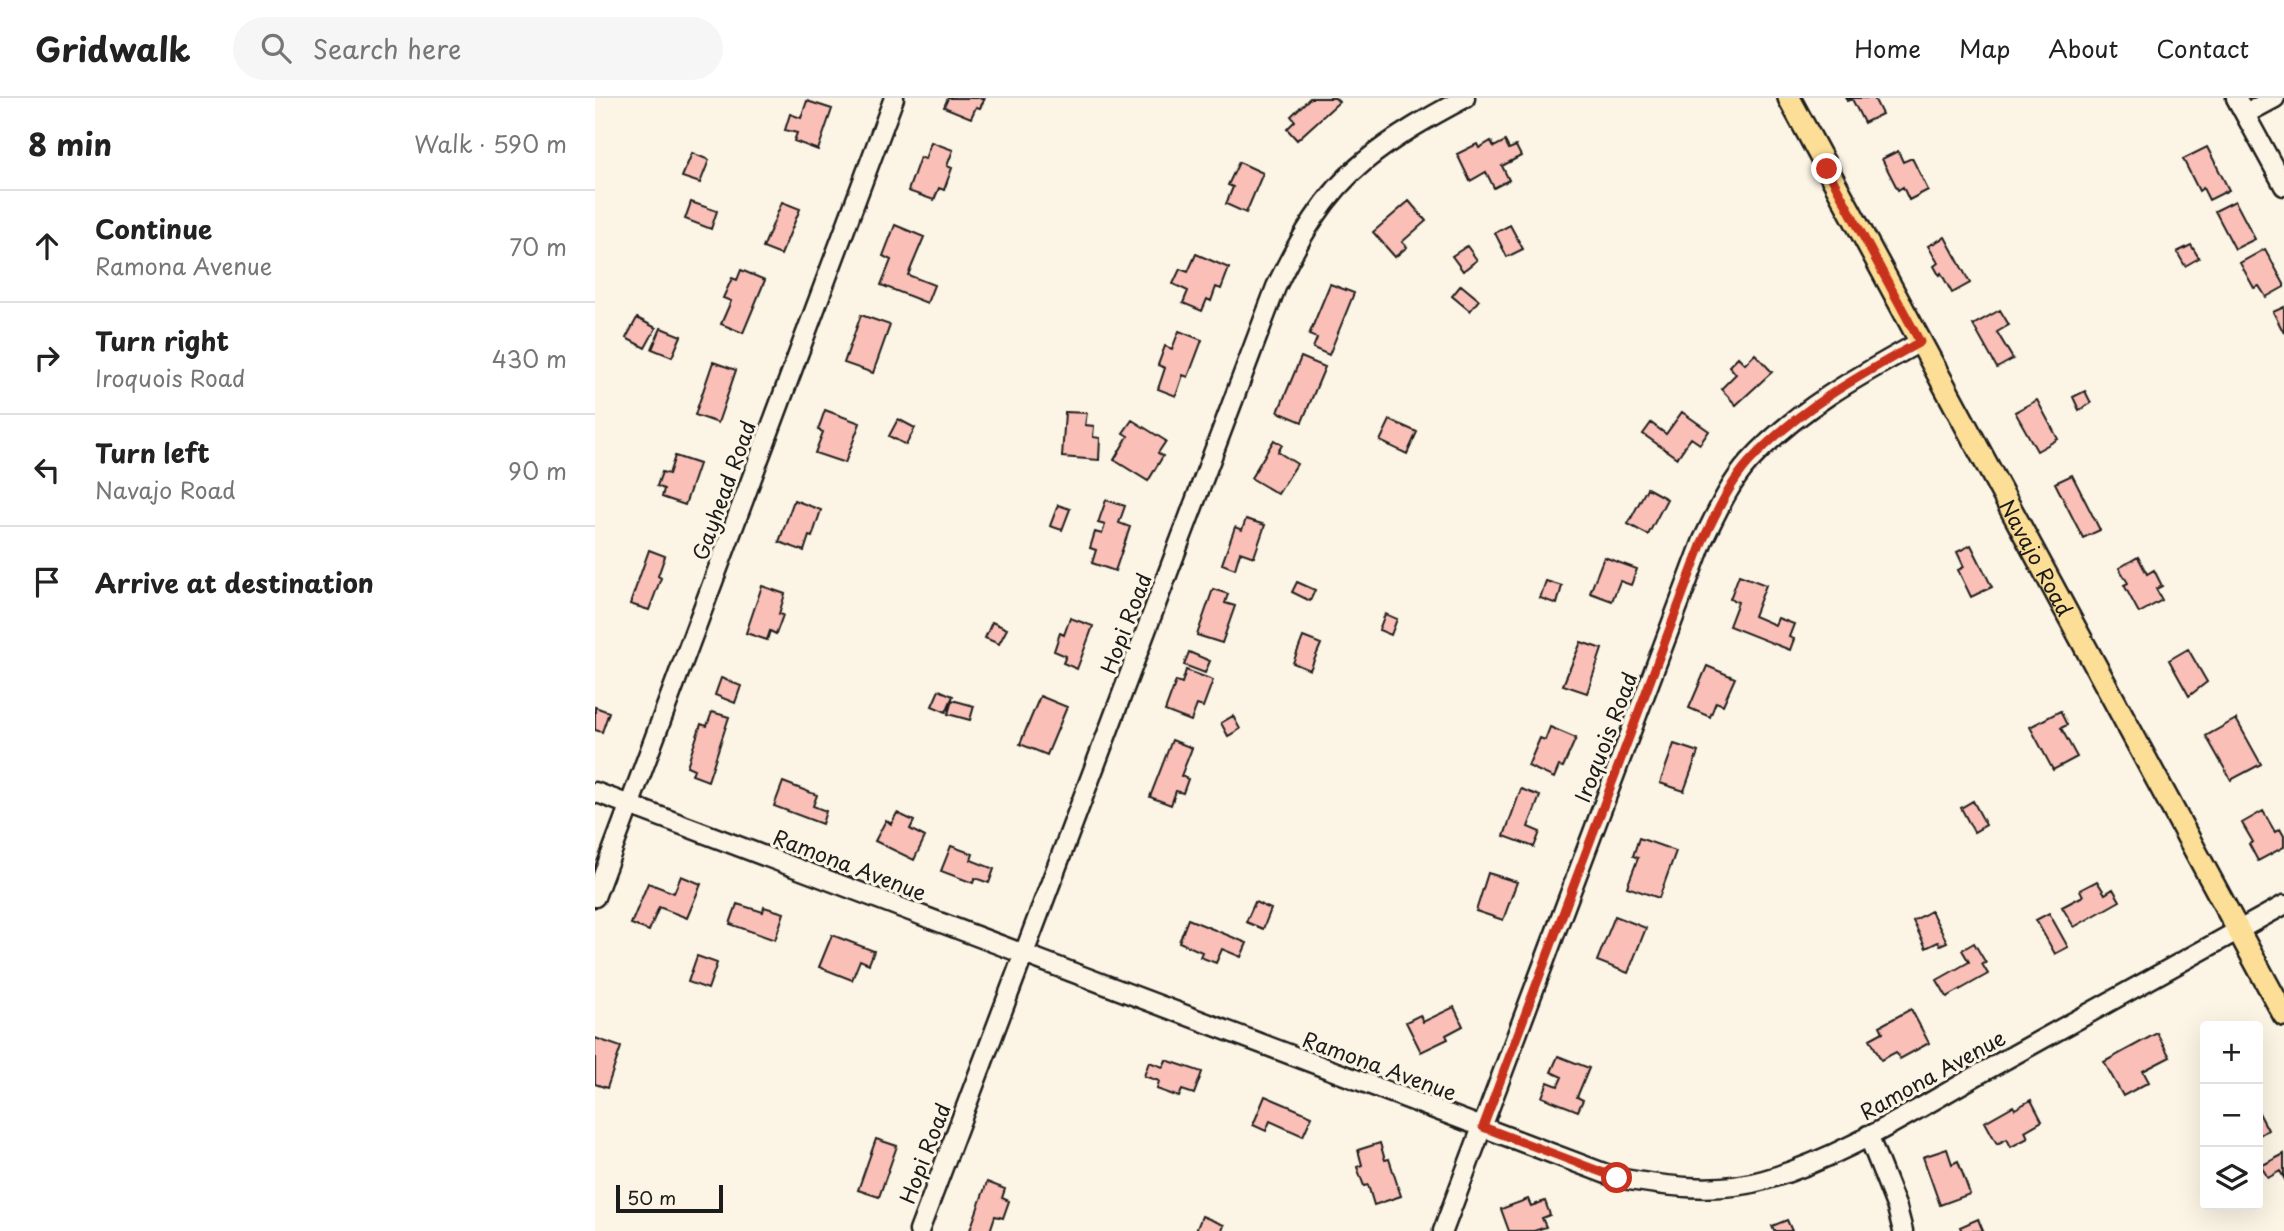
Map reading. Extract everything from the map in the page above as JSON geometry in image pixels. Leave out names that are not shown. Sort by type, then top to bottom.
[{"type":"main road","name":"Navajo Road","points":[[1789,98],[2284,1015]]},
{"type":"street","name":"Gayhead Road","points":[[595,897],[894,98]]},
{"type":"street","name":"Hopi Road","points":[[919,1231],[1276,287],[1298,240],[1329,198],[1364,161],[1432,116],[1465,98]]},
{"type":"street","points":[[2275,98],[2241,106],[2284,186]]},
{"type":"street","name":"Iroquois Road","points":[[1443,1231],[1703,540],[1723,499],[1748,463],[1786,427],[1836,390],[1920,342]]},
{"type":"street","name":"Ramona Avenue","points":[[595,792],[1617,1178],[1664,1186],[1715,1188],[1762,1181],[1813,1164],[2284,905]]},
{"type":"street","points":[[1868,1135],[1898,1208],[1903,1231]]},
{"type":"building","points":[[948,98],[985,98],[980,108],[976,107],[971,118],[944,107]]},
{"type":"building","points":[[1310,98],[1335,98],[1339,102],[1297,140],[1287,129],[1295,121],[1291,116]]},
{"type":"building","points":[[1846,98],[1874,98],[1882,114],[1864,123],[1852,99],[1847,101]]},
{"type":"building","points":[[807,101],[832,109],[818,150],[794,141],[797,133],[785,130],[790,114],[801,118]]},
{"type":"building","points":[[1491,141],[1494,147],[1505,141],[1509,149],[1516,146],[1521,156],[1502,166],[1509,180],[1494,188],[1486,172],[1470,181],[1457,154],[1477,144],[1479,148]]},
{"type":"building","points":[[931,142],[953,150],[947,166],[952,168],[944,190],[939,188],[934,200],[908,191],[920,157],[925,159]]},
{"type":"building","points":[[2207,147],[2229,190],[2209,200],[2203,188],[2199,191],[2183,159]]},
{"type":"building","points":[[1898,151],[1903,162],[1912,158],[1928,190],[1909,200],[1903,187],[1898,190],[1882,159]]},
{"type":"building","points":[[692,153],[709,160],[700,183],[682,177]]},
{"type":"building","points":[[1239,162],[1263,173],[1246,213],[1226,204],[1233,187],[1228,185]]},
{"type":"building","points":[[1409,201],[1426,221],[1402,242],[1407,247],[1395,257],[1373,232]]},
{"type":"building","points":[[2235,201],[2255,239],[2235,249],[2215,211]]},
{"type":"building","points":[[691,202],[717,211],[711,229],[685,219]]},
{"type":"building","points":[[782,202],[800,209],[781,255],[763,248]]},
{"type":"building","points":[[895,225],[924,237],[908,275],[934,285],[927,303],[881,285],[891,260],[883,256]]},
{"type":"building","points":[[1510,225],[1523,249],[1507,257],[1495,233]]},
{"type":"building","points":[[1945,237],[1970,283],[1952,293],[1934,266],[1938,263],[1928,246]]},
{"type":"building","points":[[2191,245],[2199,258],[2185,266],[2177,252]]},
{"type":"building","points":[[1467,246],[1477,260],[1463,271],[1452,256]]},
{"type":"building","points":[[2265,249],[2284,284],[2284,287],[2266,297],[2259,286],[2254,288],[2240,263]]},
{"type":"building","points":[[1196,254],[1229,268],[1221,289],[1216,287],[1211,301],[1207,299],[1202,311],[1183,303],[1188,291],[1173,284],[1180,269],[1188,272]]},
{"type":"building","points":[[741,270],[765,280],[743,333],[721,324],[731,301],[723,298],[732,278],[737,280]]},
{"type":"building","points":[[1330,284],[1354,293],[1329,355],[1313,348],[1317,338],[1309,335]]},
{"type":"building","points":[[1461,285],[1479,300],[1470,311],[1452,296]]},
{"type":"building","points":[[2284,307],[2284,333],[2273,312]]},
{"type":"building","points":[[2000,310],[2009,325],[1997,332],[2013,359],[1997,368],[1973,325]]},
{"type":"building","points":[[861,315],[890,325],[873,373],[844,363]]},
{"type":"building","points":[[637,318],[656,328],[645,348],[626,338]]},
{"type":"building","points":[[661,328],[681,336],[672,357],[652,349]]},
{"type":"building","points":[[1179,331],[1202,340],[1188,377],[1183,375],[1176,396],[1158,389],[1165,368],[1158,365],[1165,346],[1172,349]]},
{"type":"building","points":[[1755,354],[1772,372],[1736,405],[1721,389],[1736,374],[1729,366],[1738,357],[1745,364]]},
{"type":"building","points":[[1301,357],[1325,367],[1302,422],[1278,412]]},
{"type":"building","points":[[713,362],[736,370],[718,423],[695,415]]},
{"type":"building","points":[[2085,391],[2091,403],[2079,410],[2073,397]]},
{"type":"building","points":[[2037,400],[2058,439],[2037,451],[2015,412]]},
{"type":"building","points":[[825,410],[860,423],[845,463],[815,453],[823,432],[818,430]]},
{"type":"building","points":[[1065,412],[1087,413],[1085,425],[1094,426],[1093,437],[1100,438],[1099,460],[1062,457]]},
{"type":"building","points":[[1682,412],[1709,431],[1700,444],[1691,438],[1677,458],[1643,434],[1651,423],[1666,434]]},
{"type":"building","points":[[898,419],[915,428],[906,445],[889,436]]},
{"type":"building","points":[[1132,420],[1166,441],[1158,453],[1163,456],[1148,481],[1114,460],[1128,436],[1123,433]]},
{"type":"building","points":[[1390,420],[1417,432],[1407,454],[1380,441]]},
{"type":"building","points":[[1274,440],[1282,445],[1278,452],[1297,464],[1278,494],[1251,478]]},
{"type":"building","points":[[675,456],[699,464],[685,505],[662,497],[664,489],[657,486],[662,472],[669,474]]},
{"type":"building","points":[[2072,475],[2100,530],[2083,538],[2055,483]]},
{"type":"building","points":[[1647,488],[1667,499],[1648,535],[1628,524]]},
{"type":"building","points":[[794,500],[821,510],[804,551],[779,542]]},
{"type":"building","points":[[1106,500],[1125,506],[1119,523],[1130,527],[1115,571],[1092,563],[1096,550],[1090,548],[1095,532],[1102,534],[1105,525],[1098,523]]},
{"type":"building","points":[[1058,505],[1070,509],[1062,530],[1050,526]]},
{"type":"building","points":[[1246,519],[1265,525],[1254,557],[1240,552],[1235,569],[1222,564],[1235,527],[1242,530]]},
{"type":"building","points":[[1971,545],[1992,587],[1971,597],[1958,570],[1964,567],[1957,552]]},
{"type":"building","points":[[649,550],[665,556],[658,576],[661,578],[649,610],[630,604]]},
{"type":"building","points":[[1604,557],[1637,569],[1631,585],[1620,581],[1612,601],[1590,593]]},
{"type":"building","points":[[2138,557],[2147,574],[2154,570],[2162,586],[2156,589],[2162,600],[2139,613],[2124,585],[2128,583],[2119,568]]},
{"type":"building","points":[[1739,575],[1766,585],[1754,616],[1775,625],[1778,618],[1794,624],[1789,637],[1794,639],[1790,650],[1729,626],[1738,602],[1730,599]]},
{"type":"building","points":[[1546,581],[1562,586],[1557,604],[1540,598]]},
{"type":"building","points":[[1297,582],[1315,590],[1310,601],[1292,592]]},
{"type":"building","points":[[762,586],[785,594],[779,614],[783,615],[776,634],[770,631],[767,640],[746,633]]},
{"type":"building","points":[[1213,589],[1228,594],[1225,603],[1235,606],[1222,643],[1197,635]]},
{"type":"building","points":[[1385,614],[1397,619],[1391,635],[1379,630]]},
{"type":"building","points":[[1070,618],[1093,626],[1077,669],[1063,663],[1066,656],[1054,651],[1060,633],[1064,635]]},
{"type":"building","points":[[992,622],[1007,629],[999,644],[985,638]]},
{"type":"building","points":[[1303,637],[1321,644],[1310,670],[1293,663]]},
{"type":"building","points":[[1581,642],[1602,649],[1587,693],[1563,685]]},
{"type":"building","points":[[2188,649],[2207,682],[2189,696],[2169,660]]},
{"type":"building","points":[[1189,652],[1210,661],[1205,673],[1184,665]]},
{"type":"building","points":[[1707,666],[1735,678],[1723,705],[1716,702],[1710,717],[1689,708]]},
{"type":"building","points":[[1186,670],[1213,680],[1203,707],[1197,705],[1191,721],[1165,711],[1176,681],[1182,683]]},
{"type":"building","points":[[721,678],[741,686],[735,703],[715,695]]},
{"type":"building","points":[[939,690],[953,696],[946,712],[932,706]]},
{"type":"building","points":[[1040,696],[1067,707],[1047,755],[1020,744]]},
{"type":"building","points":[[952,700],[974,706],[970,720],[948,714]]},
{"type":"building","points":[[595,707],[609,712],[602,732],[595,730]]},
{"type":"building","points":[[2060,711],[2067,725],[2061,728],[2077,757],[2053,770],[2030,727]]},
{"type":"building","points":[[712,712],[729,717],[708,781],[692,775],[694,769],[687,766],[701,724],[707,726]]},
{"type":"building","points":[[1233,716],[1240,729],[1228,736],[1221,723]]},
{"type":"building","points":[[2236,719],[2261,764],[2231,780],[2206,736]]},
{"type":"building","points":[[1550,727],[1576,738],[1563,767],[1559,766],[1554,778],[1528,766],[1540,738],[1545,740]]},
{"type":"building","points":[[1172,740],[1192,748],[1181,776],[1188,779],[1183,793],[1176,791],[1171,805],[1150,797]]},
{"type":"building","points":[[1674,744],[1698,752],[1684,791],[1660,783]]},
{"type":"building","points":[[783,782],[817,795],[813,806],[826,811],[822,824],[774,806]]},
{"type":"building","points":[[1521,789],[1540,796],[1528,827],[1540,832],[1534,847],[1504,836]]},
{"type":"building","points":[[1973,801],[1986,825],[1974,832],[1961,808]]},
{"type":"building","points":[[2263,811],[2275,832],[2280,829],[2284,836],[2284,847],[2258,861],[2249,844],[2253,842],[2242,823]]},
{"type":"building","points":[[897,813],[914,821],[910,829],[925,837],[914,860],[875,841],[886,820],[891,824]]},
{"type":"building","points":[[1639,838],[1676,851],[1659,898],[1627,887],[1638,858],[1633,856]]},
{"type":"building","points":[[951,846],[973,854],[971,860],[994,869],[989,883],[975,878],[973,883],[941,871]]},
{"type":"building","points":[[1488,873],[1517,882],[1503,920],[1476,911]]},
{"type":"building","points":[[681,876],[701,884],[687,918],[659,907],[649,931],[631,924],[648,883],[674,893]]},
{"type":"building","points":[[2097,881],[2105,894],[2113,889],[2120,901],[2074,927],[2062,907],[2083,896],[2080,890]]},
{"type":"building","points":[[1255,902],[1271,909],[1263,929],[1246,922]]},
{"type":"building","points":[[737,904],[763,912],[764,907],[784,913],[775,940],[730,924]]},
{"type":"building","points":[[1931,911],[1947,942],[1940,945],[1938,942],[1926,948],[1913,921]]},
{"type":"building","points":[[2049,913],[2068,947],[2055,954],[2036,920]]},
{"type":"building","points":[[1615,916],[1646,928],[1628,973],[1597,961]]},
{"type":"building","points":[[1188,919],[1247,943],[1241,957],[1222,949],[1216,963],[1200,957],[1202,952],[1179,942]]},
{"type":"building","points":[[832,935],[874,951],[869,964],[860,960],[852,980],[819,967]]},
{"type":"building","points":[[1974,943],[1986,963],[1982,964],[1988,974],[1947,997],[1937,980],[1969,962],[1962,950]]},
{"type":"building","points":[[697,956],[717,963],[708,989],[688,982]]},
{"type":"building","points":[[1454,1007],[1463,1026],[1446,1035],[1448,1039],[1421,1052],[1406,1022],[1420,1015],[1423,1022]]},
{"type":"building","points":[[1911,1009],[1929,1043],[1900,1059],[1896,1052],[1881,1060],[1870,1039],[1883,1032],[1880,1026]]},
{"type":"building","points":[[2157,1033],[2170,1057],[2143,1071],[2149,1082],[2123,1096],[2104,1062]]},
{"type":"building","points":[[595,1038],[621,1047],[607,1088],[595,1084]]},
{"type":"building","points":[[1558,1056],[1589,1068],[1577,1097],[1583,1100],[1578,1111],[1542,1097],[1548,1082],[1558,1086],[1562,1077],[1551,1072]]},
{"type":"building","points":[[1166,1060],[1202,1072],[1194,1094],[1182,1090],[1179,1097],[1157,1089],[1159,1081],[1144,1076],[1149,1062],[1163,1067]]},
{"type":"building","points":[[1265,1096],[1312,1116],[1303,1136],[1270,1121],[1266,1131],[1253,1125]]},
{"type":"building","points":[[2031,1100],[2042,1121],[2025,1131],[2028,1138],[2011,1147],[2007,1139],[1997,1144],[1985,1122],[2013,1106],[2015,1109]]},
{"type":"building","points":[[2263,1120],[2268,1130],[2263,1133]]},
{"type":"building","points":[[876,1139],[897,1146],[879,1197],[858,1190]]},
{"type":"building","points":[[1380,1143],[1385,1160],[1389,1159],[1401,1196],[1374,1205],[1368,1185],[1364,1186],[1357,1167],[1362,1165],[1358,1150]]},
{"type":"building","points":[[1947,1149],[1952,1164],[1958,1161],[1970,1194],[1940,1205],[1923,1157]]},
{"type":"building","points":[[2284,1154],[2284,1178],[2280,1171],[2268,1178],[2263,1165]]},
{"type":"building","points":[[987,1182],[1005,1189],[1002,1198],[1009,1201],[1003,1218],[995,1216],[990,1231],[970,1230]]},
{"type":"building","points":[[1528,1199],[1531,1206],[1545,1201],[1550,1215],[1542,1218],[1546,1227],[1534,1231],[1509,1231],[1501,1209]]},
{"type":"building","points":[[1202,1216],[1224,1225],[1222,1231],[1196,1231]]},
{"type":"building","points":[[1978,1219],[1983,1231],[1962,1231],[1960,1227]]},
{"type":"building","points":[[1787,1220],[1792,1231],[1774,1231],[1772,1226]]},
{"type":"route","points":[[1617,1178],[1483,1127],[1703,540],[1723,499],[1748,463],[1786,427],[1836,390],[1920,342],[1827,169]]}]
